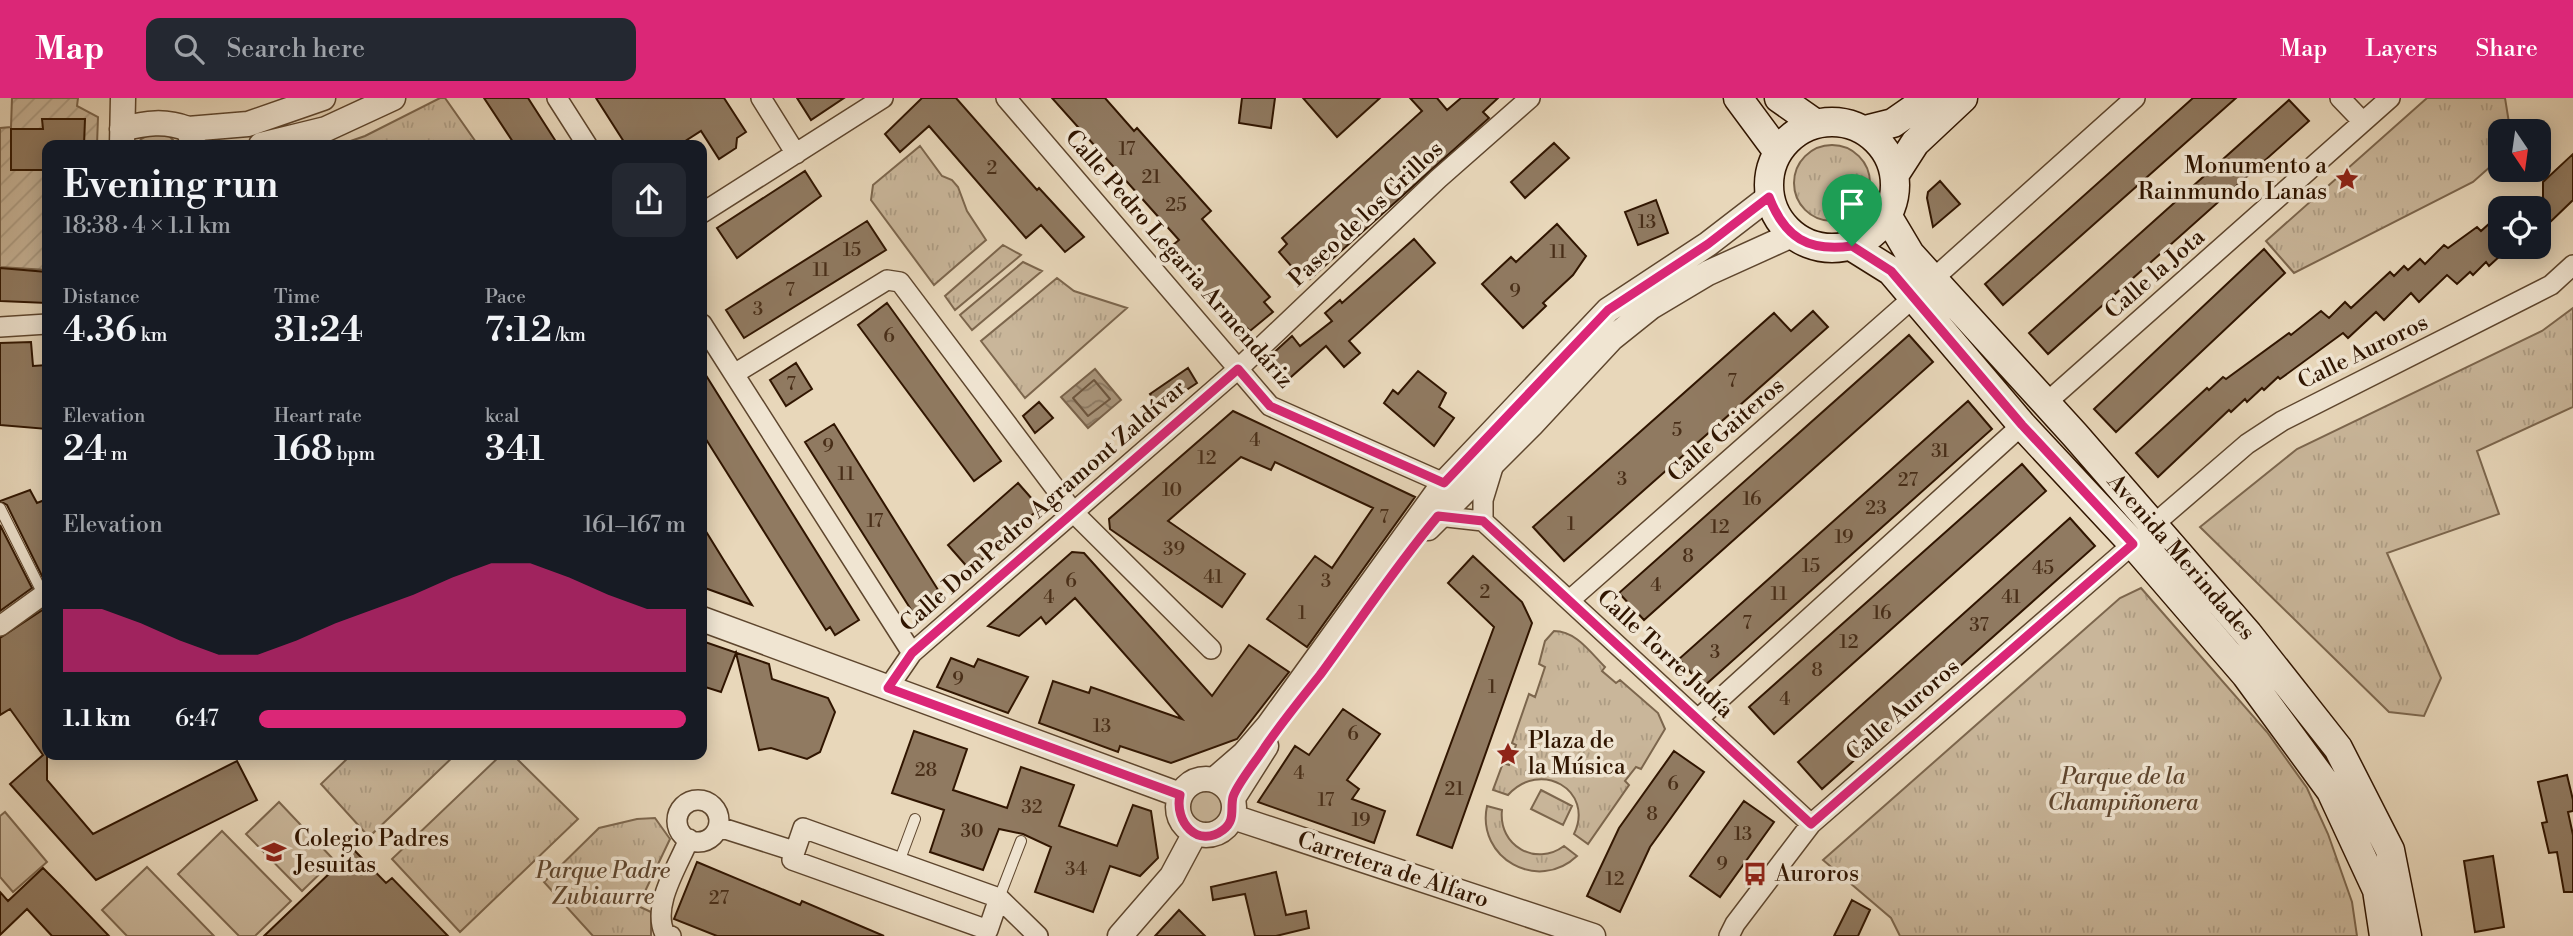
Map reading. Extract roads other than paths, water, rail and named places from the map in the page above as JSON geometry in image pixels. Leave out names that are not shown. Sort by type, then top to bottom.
[{"type":"main road","points":[[1738,98],[1778,152]]},
{"type":"main road","points":[[1779,98],[1816,124]]},
{"type":"main road","points":[[1864,130],[1893,123],[1929,98]]},
{"type":"main road","points":[[1895,174],[1915,143],[1963,98]]},
{"type":"main road","points":[[1841,122],[1864,130],[1885,149],[1895,174],[1896,189],[1888,217],[1872,234],[1852,246],[1831,249],[1810,245],[1792,235],[1777,218],[1769,197],[1770,174],[1778,152],[1794,134],[1816,124],[1841,122]]},
{"type":"main road","name":"Avenida Merindades","points":[[1888,217],[1910,254],[1923,288],[2022,425],[2248,634],[2338,748],[2390,850],[2407,936]]},
{"type":"main road","name":"Avenida Merindades","points":[[1852,246],[1923,288],[2046,403],[2331,791],[2377,890],[2384,936]]},
{"type":"street","points":[[123,98],[122,137],[150,123],[172,122],[191,137],[248,124],[295,110],[323,98]]},
{"type":"street","points":[[281,140],[326,129],[393,98]]},
{"type":"street","points":[[557,98],[584,140]]},
{"type":"street","points":[[761,98],[796,153]]},
{"type":"street","points":[[707,210],[883,98]]},
{"type":"street","name":"Calle Pedro Legaria Armendáriz","points":[[1006,98],[1270,406],[1444,483]]},
{"type":"street","name":"Paseo de los Grillos","points":[[1238,369],[1438,179],[1530,98]]},
{"type":"street","name":"Calle Gaiteros","points":[[1570,599],[2135,98]]},
{"type":"street","points":[[2340,98],[2363,122]]},
{"type":"street","name":"Calle la Jota","points":[[2046,403],[2390,98]]},
{"type":"street","points":[[1769,197],[1708,244],[1608,310],[1444,483],[1269,724],[1244,754],[1214,780],[1191,783],[1180,795],[1177,808],[1181,821],[1195,833],[1206,836],[1223,831],[1233,807],[1276,730],[1321,673],[1360,615],[1438,516],[1611,339],[1651,307],[1707,273],[1792,235]]},
{"type":"street","name":"Calle Auroros","points":[[1729,936],[1735,924],[1811,824],[2247,444],[2282,421],[2551,285],[2573,265]]},
{"type":"street","points":[[734,374],[887,280],[900,282],[1074,513],[1211,649]]},
{"type":"street","points":[[0,327],[42,324]]},
{"type":"street","points":[[707,332],[912,653]]},
{"type":"street","name":"Calle Don Pedro Agramont Zaldívar","points":[[888,688],[912,653],[1238,369]]},
{"type":"street","points":[[1699,718],[2022,425]]},
{"type":"street","points":[[1438,516],[1483,521],[1483,500],[1496,459]]},
{"type":"street","name":"Calle Torre Judía","points":[[1483,521],[1811,824]]},
{"type":"street","points":[[0,626],[42,595]]},
{"type":"street","points":[[707,620],[1180,795]]},
{"type":"street","points":[[1214,780],[1233,807]]},
{"type":"street","points":[[696,799],[710,803],[718,813],[719,827],[704,841],[689,839],[680,831],[677,818],[689,802],[696,799]]},
{"type":"street","name":"Carretera de Alfaro","points":[[1233,807],[1593,936]]},
{"type":"street","points":[[719,827],[794,851]]},
{"type":"street","points":[[999,898],[988,930],[792,860],[803,828],[999,898],[1038,936]]},
{"type":"street","points":[[1120,936],[1172,876],[1195,833]]},
{"type":"street","points":[[671,936],[665,934],[659,917],[689,839]]},
{"type":"lane","points":[[0,508],[42,587]]},
{"type":"lane","points":[[899,862],[915,819]]},
{"type":"lane","points":[[999,898],[1021,841]]},
{"type":"water","points":[[1095,369],[1121,400],[1088,428],[1061,397]]},
{"type":"place","name":"Monumento a Rainmundo Lanas","points":[[2347,179]]},
{"type":"place","name":"Plaza de la Música","points":[[1508,754]]},
{"type":"place","name":"Colegio Padres Jesuitas","points":[[274,852]]},
{"type":"place","name":"Auroros","points":[[1755,874]]},
{"type":"park label","name":"Parque de la Champiñonera","points":[[2123,790]]},
{"type":"park label","name":"Parque Padre Zubiaurre","points":[[603,884]]}]
